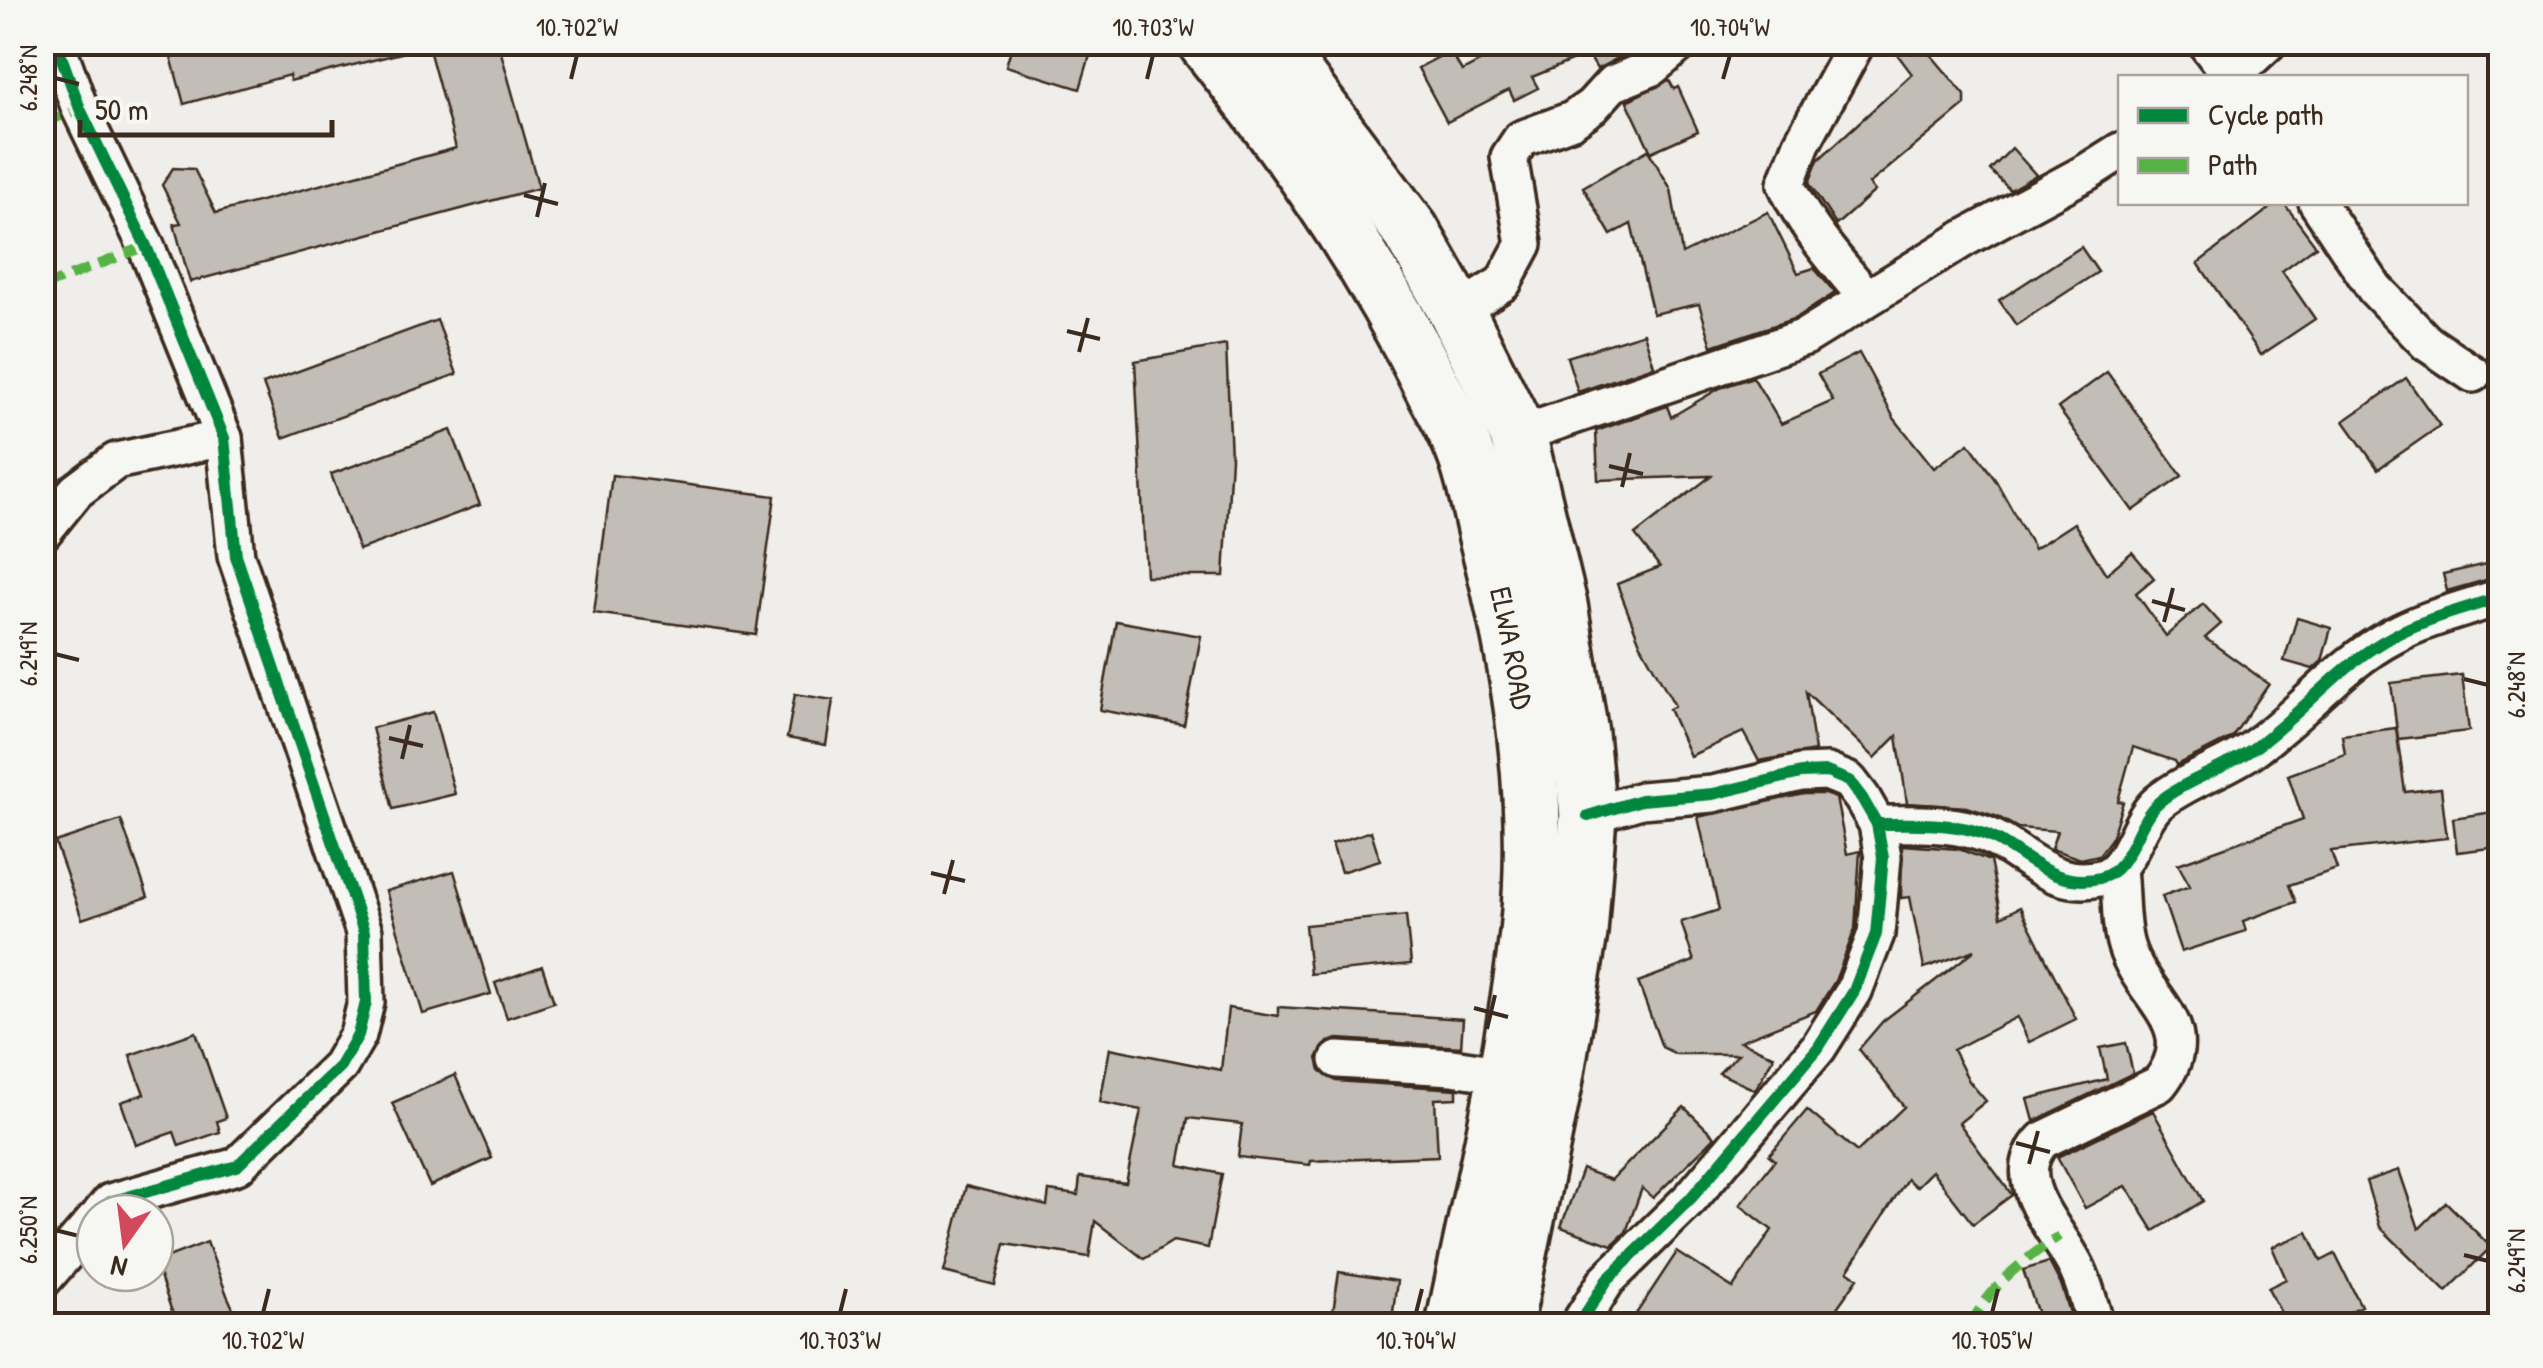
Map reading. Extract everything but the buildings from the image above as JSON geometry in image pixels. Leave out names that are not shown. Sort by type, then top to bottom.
[{"type":"main road","name":"ELWA ROAD","points":[[1206,42],[1264,114],[1364,262],[1410,342],[1464,450],[1509,621],[1528,739],[1533,830],[1528,931],[1506,1076],[1454,1326]]},
{"type":"main road","name":"ELWA ROAD","points":[[1270,42],[1411,230],[1457,312],[1518,435],[1559,606],[1580,734],[1588,816],[1579,934],[1554,1084],[1504,1326]]},
{"type":"street","points":[[56,42],[80,109],[146,246],[224,438],[236,556],[364,932],[366,1002],[358,1035],[340,1066],[238,1166],[142,1193]]},
{"type":"street","points":[[1457,312],[1503,284],[1524,244],[1510,156],[1521,139],[1572,120],[1612,84],[1651,68],[1682,42]]},
{"type":"street","points":[[1858,42],[1802,142],[1786,184],[1822,246],[1866,297]]},
{"type":"street","points":[[2205,42],[2230,75]]},
{"type":"street","points":[[2233,75],[2269,42]]},
{"type":"street","points":[[1518,435],[1805,337],[1866,297],[2118,152]]},
{"type":"street","points":[[2319,205],[2375,290],[2427,343],[2474,374]]},
{"type":"street","points":[[42,533],[76,491],[116,461],[224,438]]},
{"type":"street","points":[[2096,1326],[2078,1271],[2037,1205],[2030,1182],[2034,1150],[2043,1140],[2159,1084],[2178,1050],[2175,1032],[2126,947],[2118,868],[2142,820],[2158,802],[2251,750],[2350,665],[2393,636],[2500,597]]},
{"type":"street","points":[[1578,1326],[1607,1280],[1690,1198],[1818,1048],[1854,991],[1876,934],[1883,857],[1876,824],[1849,782],[1827,772],[1801,773],[1713,794],[1641,800],[1588,816]]},
{"type":"street","points":[[1876,824],[1974,830],[2042,869],[2070,878],[2101,878],[2118,868]]},
{"type":"street","points":[[1338,1060],[1452,1067],[1506,1076]]},
{"type":"street","points":[[42,1281],[75,1243]]},
{"type":"marked path","points":[[42,123],[80,109]]},
{"type":"marked path","points":[[42,152],[48,175],[42,242]]},
{"type":"marked path","points":[[42,287],[146,246]]},
{"type":"marked path","points":[[1969,1326],[2008,1275],[2059,1236]]},
{"type":"cycle path","points":[[56,42],[80,109],[146,246],[224,438],[236,556],[364,932],[366,1002],[358,1035],[340,1066],[237,1166],[142,1193]]},
{"type":"cycle path","points":[[1877,824],[1963,828],[1991,837],[2048,872],[2081,880],[2100,878],[2119,866],[2159,802],[2251,750],[2373,648],[2419,624],[2500,597]]},
{"type":"cycle path","points":[[1578,1326],[1607,1280],[1691,1198],[1818,1048],[1854,991],[1876,934],[1883,857],[1877,824],[1862,798],[1849,781],[1827,772],[1801,773],[1713,794],[1641,800],[1588,816]]}]
